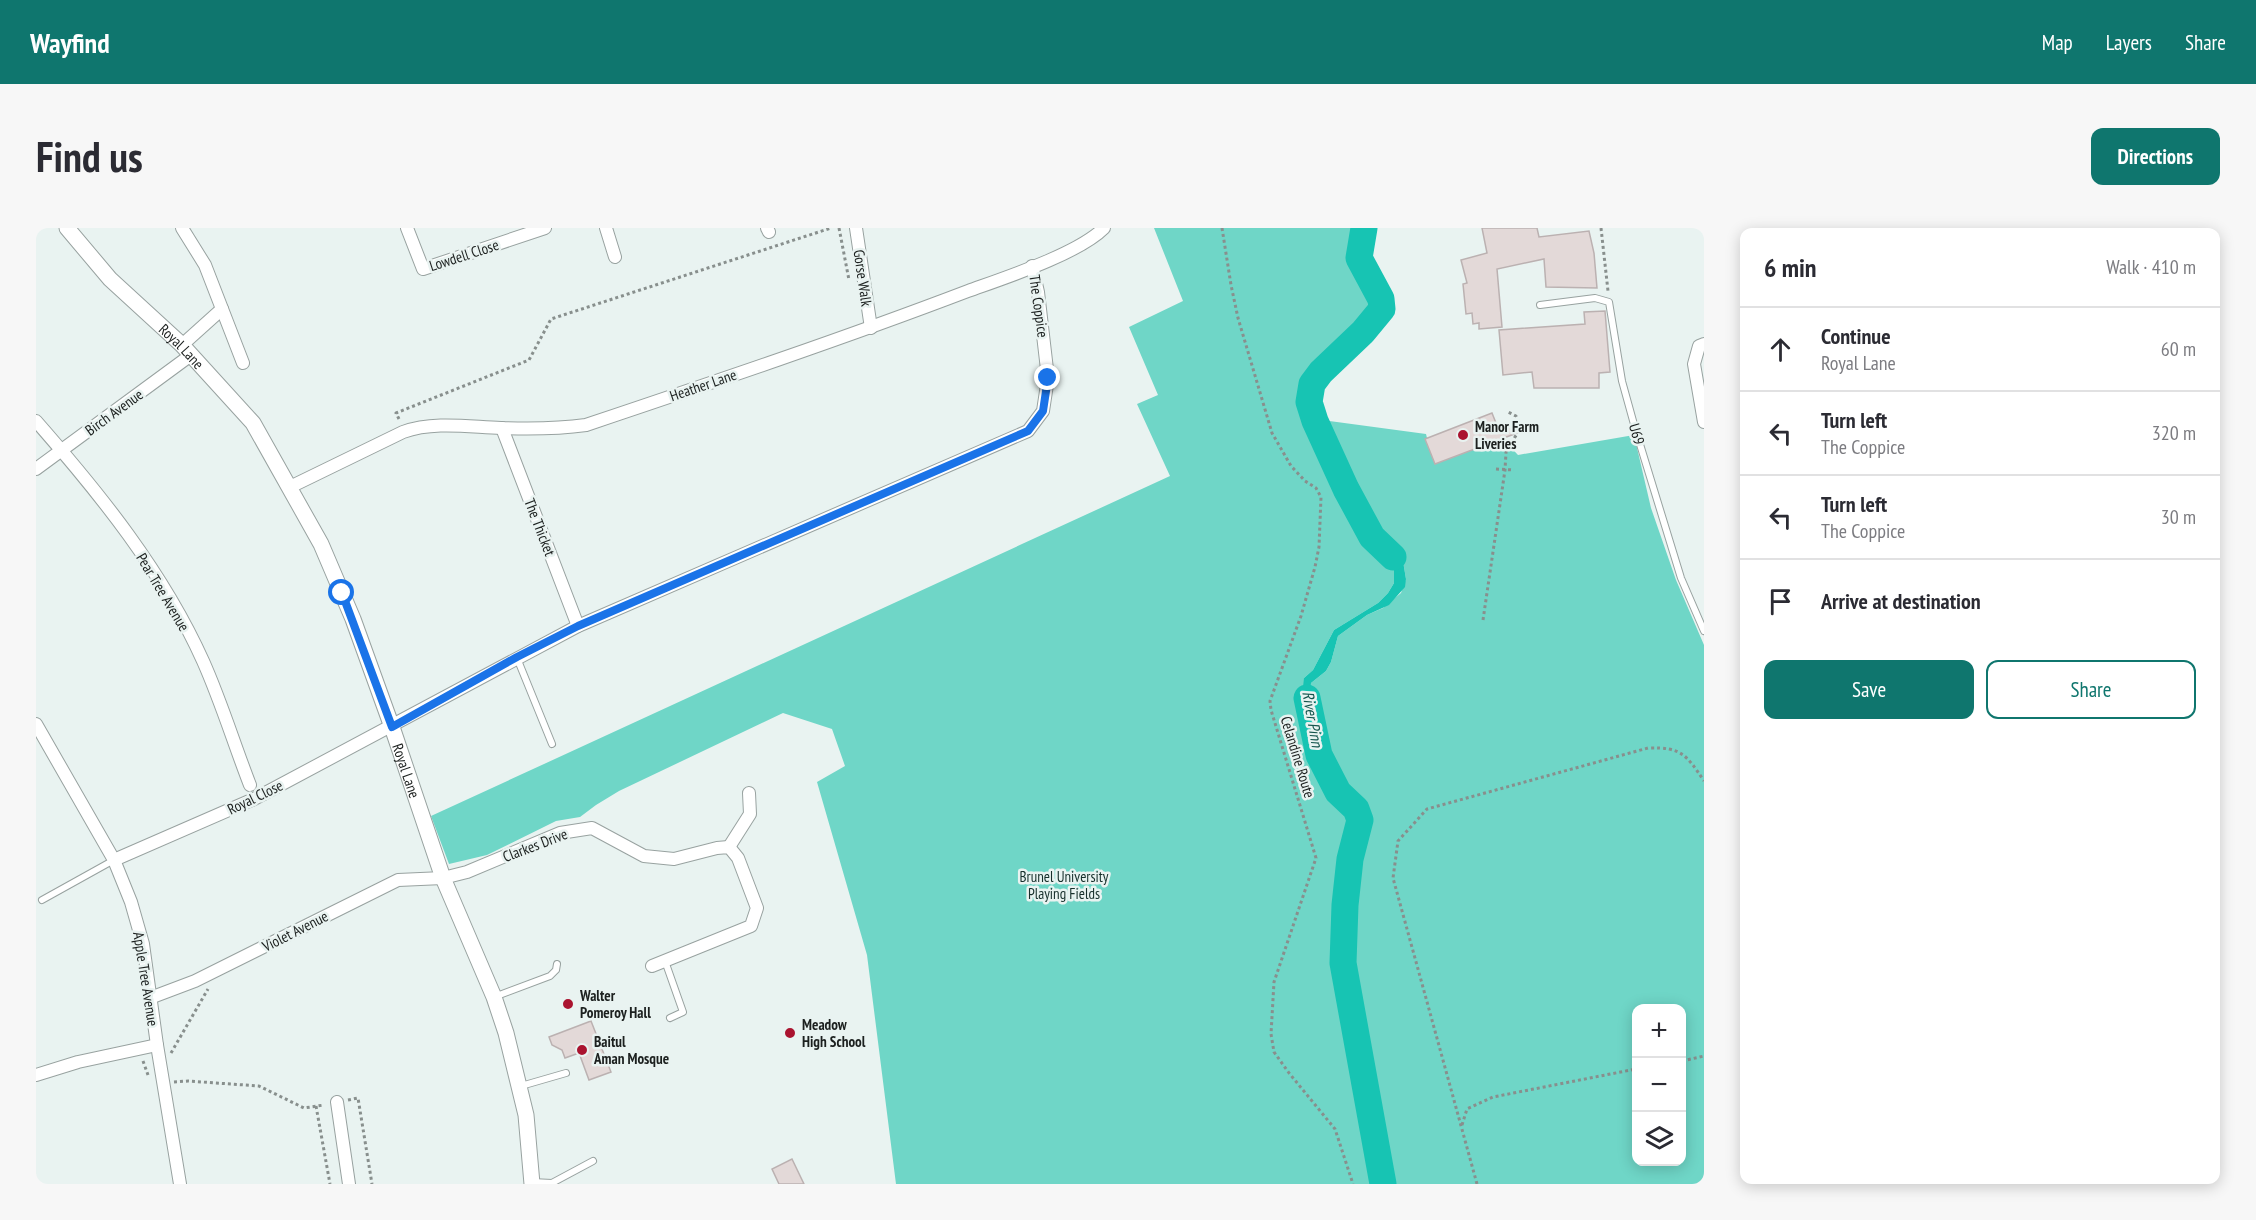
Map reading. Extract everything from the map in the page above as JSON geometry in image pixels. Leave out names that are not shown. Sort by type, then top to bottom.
[{"type":"street","name":"Royal Lane","points":[[66,228],[110,279],[187,350],[253,423],[321,544],[353,619],[443,878],[494,997],[526,1115],[532,1183]]},
{"type":"street","points":[[182,228],[204,265],[243,363]]},
{"type":"street","name":"Lowdell Close","points":[[407,228],[423,269],[545,228]]},
{"type":"street","points":[[606,228],[615,257]]},
{"type":"street","name":"Gorse Walk","points":[[856,228],[871,328]]},
{"type":"street","name":"Heather Lane","points":[[290,487],[404,432],[418,428],[447,425],[554,430],[586,425],[871,328],[1032,266],[1086,242],[1104,228]]},
{"type":"street","name":"The Coppice","points":[[392,727],[517,657],[578,626],[1028,431],[1043,411],[1048,378],[1038,292],[1032,266]]},
{"type":"street","name":"Birch Avenue","points":[[36,469],[187,350],[222,309]]},
{"type":"street","points":[[1704,344],[1700,346],[1694,364],[1704,422]]},
{"type":"street","name":"Pear Tree Avenue","points":[[36,421],[117,518],[166,594],[202,661],[250,785]]},
{"type":"street","name":"The Thicket","points":[[502,428],[578,626]]},
{"type":"street","name":"Apple Tree Avenue","points":[[36,724],[114,860],[130,902],[143,945],[180,1184]]},
{"type":"street","name":"Royal Close","points":[[114,860],[254,799],[392,727]]},
{"type":"street","points":[[652,966],[751,926],[757,908],[738,858],[729,847],[750,814],[749,793]]},
{"type":"street","name":"Clarkes Drive","points":[[443,878],[467,872],[560,833],[592,828],[644,856],[674,859],[729,847]]},
{"type":"street","name":"Violet Avenue","points":[[150,998],[195,981],[398,880],[443,878]]},
{"type":"street","points":[[36,1075],[78,1062],[157,1045]]},
{"type":"street","points":[[337,1102],[349,1184]]},
{"type":"lane","points":[[1540,305],[1595,298],[1609,302]]},
{"type":"lane","name":"U69","points":[[1609,302],[1622,381],[1635,428],[1681,578],[1704,632]]},
{"type":"lane","points":[[517,657],[552,744]]},
{"type":"lane","points":[[42,900],[114,860]]},
{"type":"lane","points":[[665,961],[683,1012],[670,1018]]},
{"type":"lane","points":[[494,997],[550,975],[556,970],[557,964]]},
{"type":"lane","points":[[520,1086],[566,1073]]},
{"type":"lane","points":[[532,1183],[552,1183],[592,1161]]},
{"type":"path","points":[[404,432],[396,413],[529,360],[551,319],[831,228]]},
{"type":"path","name":"Celandine Route","points":[[1222,228],[1238,318],[1272,433],[1291,466],[1305,481],[1316,488],[1322,497],[1319,547],[1315,567],[1301,616],[1270,701],[1316,858],[1274,982],[1271,1034],[1274,1052],[1335,1129],[1353,1184]]},
{"type":"path","points":[[1601,228],[1609,302]]},
{"type":"path","points":[[1483,620],[1506,452],[1521,427],[1516,416],[1508,411]]},
{"type":"path","points":[[1496,469],[1514,470]]},
{"type":"path","points":[[1477,1184],[1393,878],[1398,841],[1427,809],[1648,747],[1670,747],[1690,760],[1704,781]]},
{"type":"path","points":[[171,1054],[209,987]]},
{"type":"path","points":[[1686,1059],[1704,1056]]},
{"type":"path","points":[[1462,1127],[1467,1109],[1493,1097],[1632,1070]]},
{"type":"path","points":[[175,1072],[178,1081]]},
{"type":"path","points":[[164,1083],[178,1081],[259,1086],[304,1108],[358,1098],[372,1184]]},
{"type":"path","points":[[316,1106],[330,1184]]},
{"type":"green space","name":"Brunel University Playing Fields","points":[[1154,228],[1368,228],[1363,257],[1386,293],[1386,312],[1317,386],[1315,404],[1322,420],[1426,434],[1425,439],[1435,464],[1502,438],[1518,455],[1634,435],[1651,508],[1676,580],[1704,645],[1704,1184],[896,1184],[867,955],[817,782],[845,766],[832,729],[783,713],[619,791],[580,817],[556,821],[487,855],[449,864],[431,816],[1170,476],[1137,404],[1158,395],[1129,327],[1183,301]],"holes":[[[1370,529],[1403,561],[1406,579],[1401,593],[1383,608],[1367,615],[1338,636],[1331,662],[1326,671],[1311,683],[1314,732],[1304,678],[1313,670],[1334,630],[1378,603],[1394,583],[1394,563],[1371,544]]]},
{"type":"shaded area","points":[[1369,528],[1403,561],[1405,587],[1389,605],[1367,615],[1338,636],[1331,662],[1326,671],[1311,683],[1314,733],[1301,706],[1304,678],[1313,670],[1334,630],[1378,603],[1394,583],[1394,563],[1371,544]]},
{"type":"building","points":[[1482,228],[1537,228],[1539,237],[1589,231],[1594,253],[1597,288],[1546,287],[1544,259],[1497,269],[1502,327],[1479,329],[1479,323],[1473,324],[1472,313],[1466,314],[1463,284],[1467,283],[1461,260],[1487,253]]},
{"type":"building","points":[[1605,311],[1610,372],[1599,373],[1599,388],[1534,388],[1532,372],[1503,375],[1499,330],[1585,324],[1584,312]]},
{"type":"building","name":"Manor Farm Liveries","points":[[1492,413],[1498,428],[1513,422],[1517,433],[1435,464],[1425,439]]},
{"type":"building","name":"Baitul Aman Mosque","points":[[591,1021],[611,1072],[589,1080],[579,1053],[565,1058],[562,1050],[552,1045],[549,1037]]},
{"type":"building","points":[[792,1159],[804,1184],[779,1184],[772,1169]]},
{"type":"waterway","name":"River Pinn","points":[[1364,228],[1359,258],[1381,299],[1382,309],[1363,332],[1321,372],[1312,384],[1309,402],[1315,421],[1346,489],[1372,537],[1393,557]]},
{"type":"waterway","name":"River Pinn","points":[[1307,698],[1319,755],[1338,792],[1356,809],[1360,820],[1350,859],[1345,905],[1343,963],[1383,1184]]},
{"type":"place","name":"Manor Farm Liveries","points":[[1463,435]]},
{"type":"place","name":"Walter Pomeroy Hall","points":[[568,1004]]},
{"type":"place","name":"Meadow High School","points":[[790,1033]]},
{"type":"place","name":"Baitul Aman Mosque","points":[[582,1050]]},
{"type":"route","points":[[342,593],[392,727],[517,657],[578,626],[1028,431],[1043,411],[1048,378]]}]
